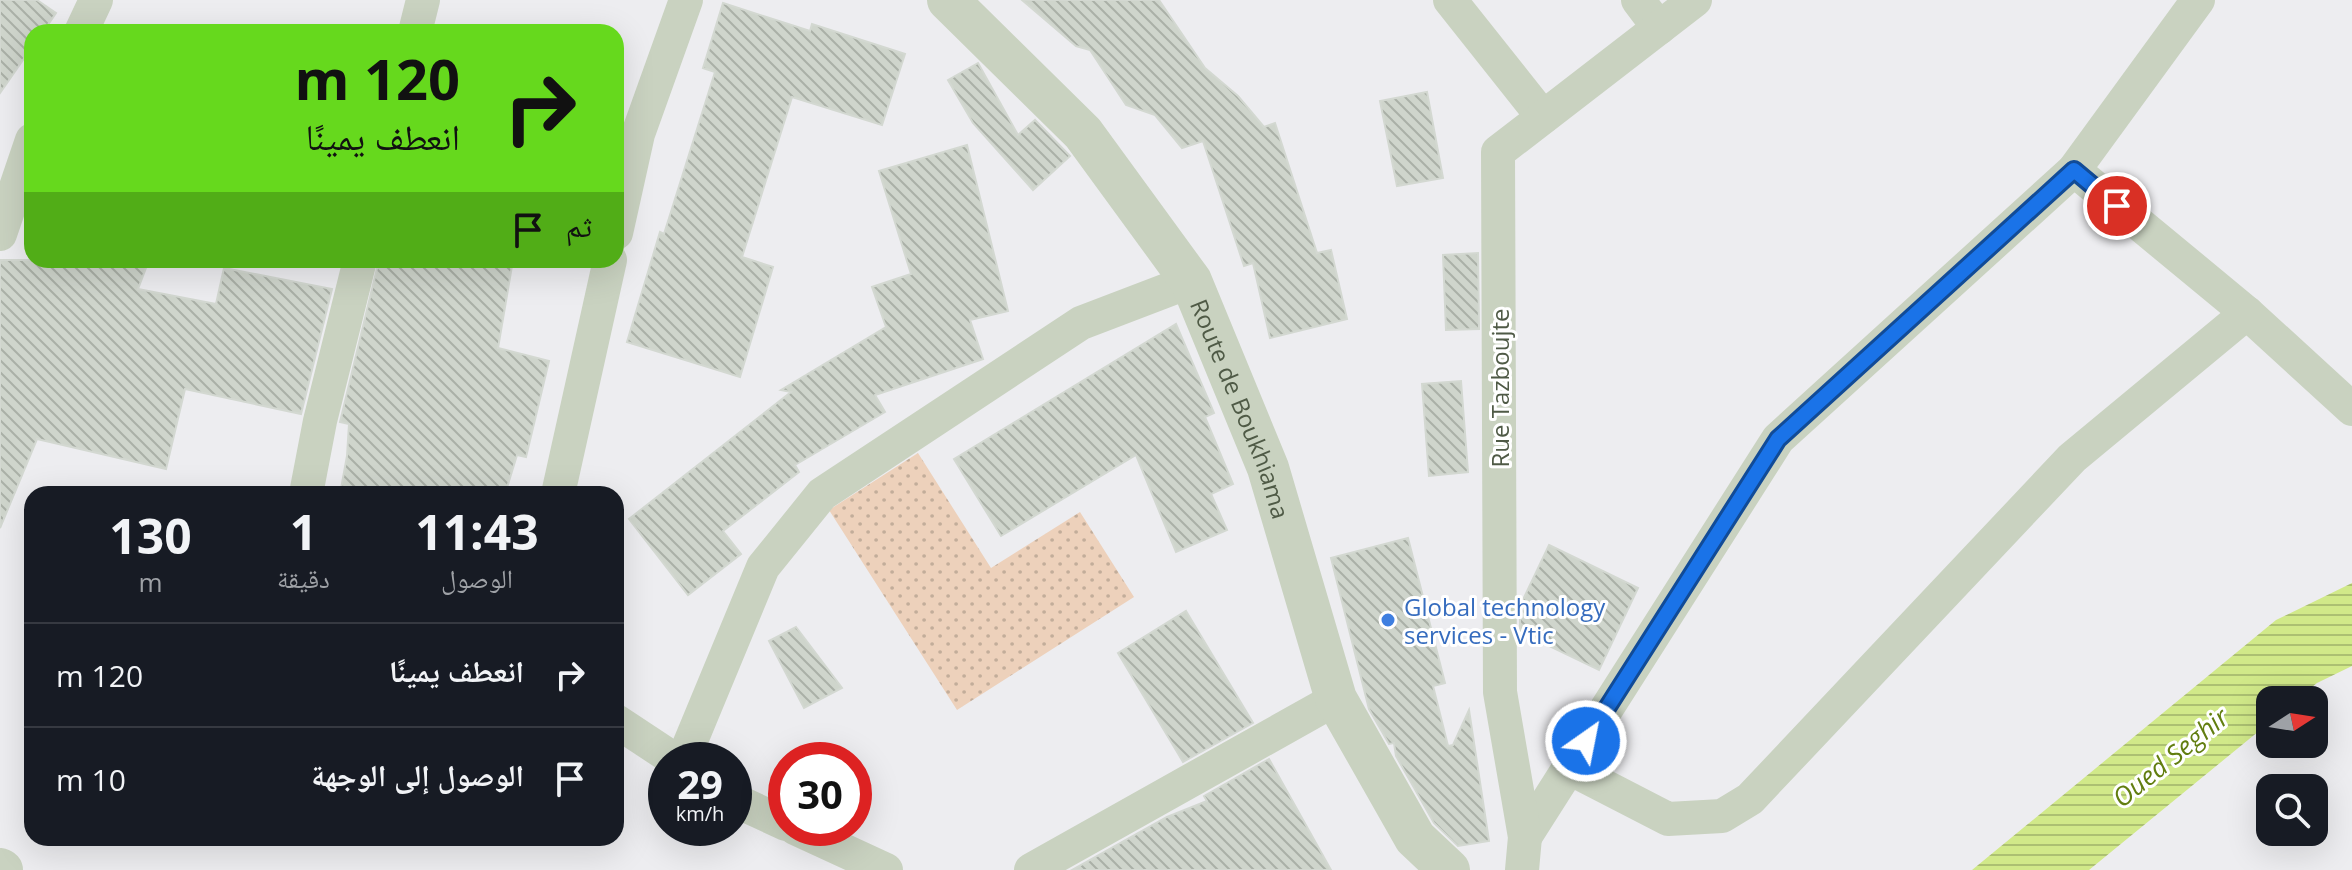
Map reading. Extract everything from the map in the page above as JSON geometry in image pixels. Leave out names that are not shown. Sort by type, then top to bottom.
[{"type":"street","points":[[85,24],[96,0]]},
{"type":"street","points":[[417,24],[423,0]]},
{"type":"street","points":[[624,197],[638,134],[686,0]]},
{"type":"street","name":"Route de Boukhiama","points":[[948,0],[1083,133],[1191,281],[1268,468],[1336,699],[1415,838],[1449,870]]},
{"type":"street","points":[[1450,0],[1543,117]]},
{"type":"street","points":[[1638,0],[1659,28]]},
{"type":"street","name":"Rue Tazboujte","points":[[1524,854],[1500,692],[1498,152],[1695,0]]},
{"type":"street","points":[[1524,854],[1569,768],[1778,439],[2074,170],[2198,0]]},
{"type":"street","points":[[0,234],[24,164]]},
{"type":"street","points":[[2074,170],[2247,313],[2352,409]]},
{"type":"street","points":[[308,486],[320,421],[358,268]]},
{"type":"street","points":[[560,486],[608,268]]},
{"type":"street","points":[[690,742],[763,567],[822,494],[1081,323],[1191,281]]},
{"type":"street","points":[[1569,768],[1668,819],[1722,816],[1750,799],[2072,458],[2247,313]]},
{"type":"street","points":[[1031,870],[1336,699]]},
{"type":"street","points":[[624,726],[648,742]]},
{"type":"street","points":[[834,846],[886,870]]},
{"type":"shaded area","points":[[918,453],[991,568],[1080,512],[1134,597],[957,710],[829,510]]},
{"type":"water","name":"Oued Seghir","points":[[2352,583],[2352,666],[2313,686],[2256,686],[2256,733],[2089,870],[1972,870],[2276,620]]},
{"type":"building","points":[[0,0],[37,0],[56,13],[48,24],[24,24],[24,58],[0,93]]},
{"type":"building","points":[[1022,0],[1159,0],[1205,68],[1238,96],[1264,127],[1275,123],[1317,253],[1331,250],[1347,319],[1270,338],[1253,263],[1244,266],[1203,141],[1182,148],[1155,115],[1126,105],[1090,50],[1076,46]]},
{"type":"building","points":[[723,3],[810,31],[812,24],[905,54],[882,125],[792,97],[742,257],[773,267],[740,377],[627,342],[660,232],[664,234],[715,72],[703,68]]},
{"type":"building","points":[[978,63],[1018,135],[1035,120],[1070,156],[1033,190],[973,123],[948,80]]},
{"type":"building","points":[[1427,92],[1443,178],[1397,186],[1380,101]]},
{"type":"building","points":[[967,145],[1008,311],[970,320],[983,359],[875,395],[885,412],[795,465],[799,472],[723,531],[741,554],[688,595],[629,519],[791,392],[781,390],[886,327],[872,287],[911,274],[879,171]]},
{"type":"building","points":[[1478,253],[1479,329],[1446,330],[1443,255]]},
{"type":"building","points":[[0,260],[24,260],[24,268],[146,268],[138,289],[216,304],[224,268],[332,289],[301,414],[185,389],[166,469],[37,439],[0,528]]},
{"type":"building","points":[[377,268],[512,268],[498,348],[549,361],[526,457],[517,455],[507,486],[341,486],[349,424],[340,422]]},
{"type":"building","points":[[1176,324],[1214,413],[1205,417],[1233,484],[1211,494],[1227,530],[1176,552],[1136,455],[1001,536],[954,459]]},
{"type":"building","points":[[1461,381],[1468,472],[1429,476],[1422,384]]},
{"type":"building","name":"Global technology services - Vtic","points":[[1408,538],[1445,683],[1433,686],[1448,746],[1453,745],[1469,710],[1489,841],[1458,846],[1434,823],[1396,756],[1394,743],[1389,744],[1369,709],[1331,558]]},
{"type":"building","points":[[1549,545],[1638,588],[1599,670],[1520,632],[1520,606]]},
{"type":"building","points":[[1186,611],[1253,723],[1183,762],[1118,653]]},
{"type":"building","points":[[796,627],[842,688],[804,708],[769,641]]},
{"type":"building","points":[[1269,759],[1331,870],[1072,870],[1167,817],[1207,801],[1204,796]]},
{"type":"place","name":"Global technology services - Vtic","points":[[1388,620]]},
{"type":"route","points":[[1586,741],[1778,439],[2074,170],[2117,206]]}]
